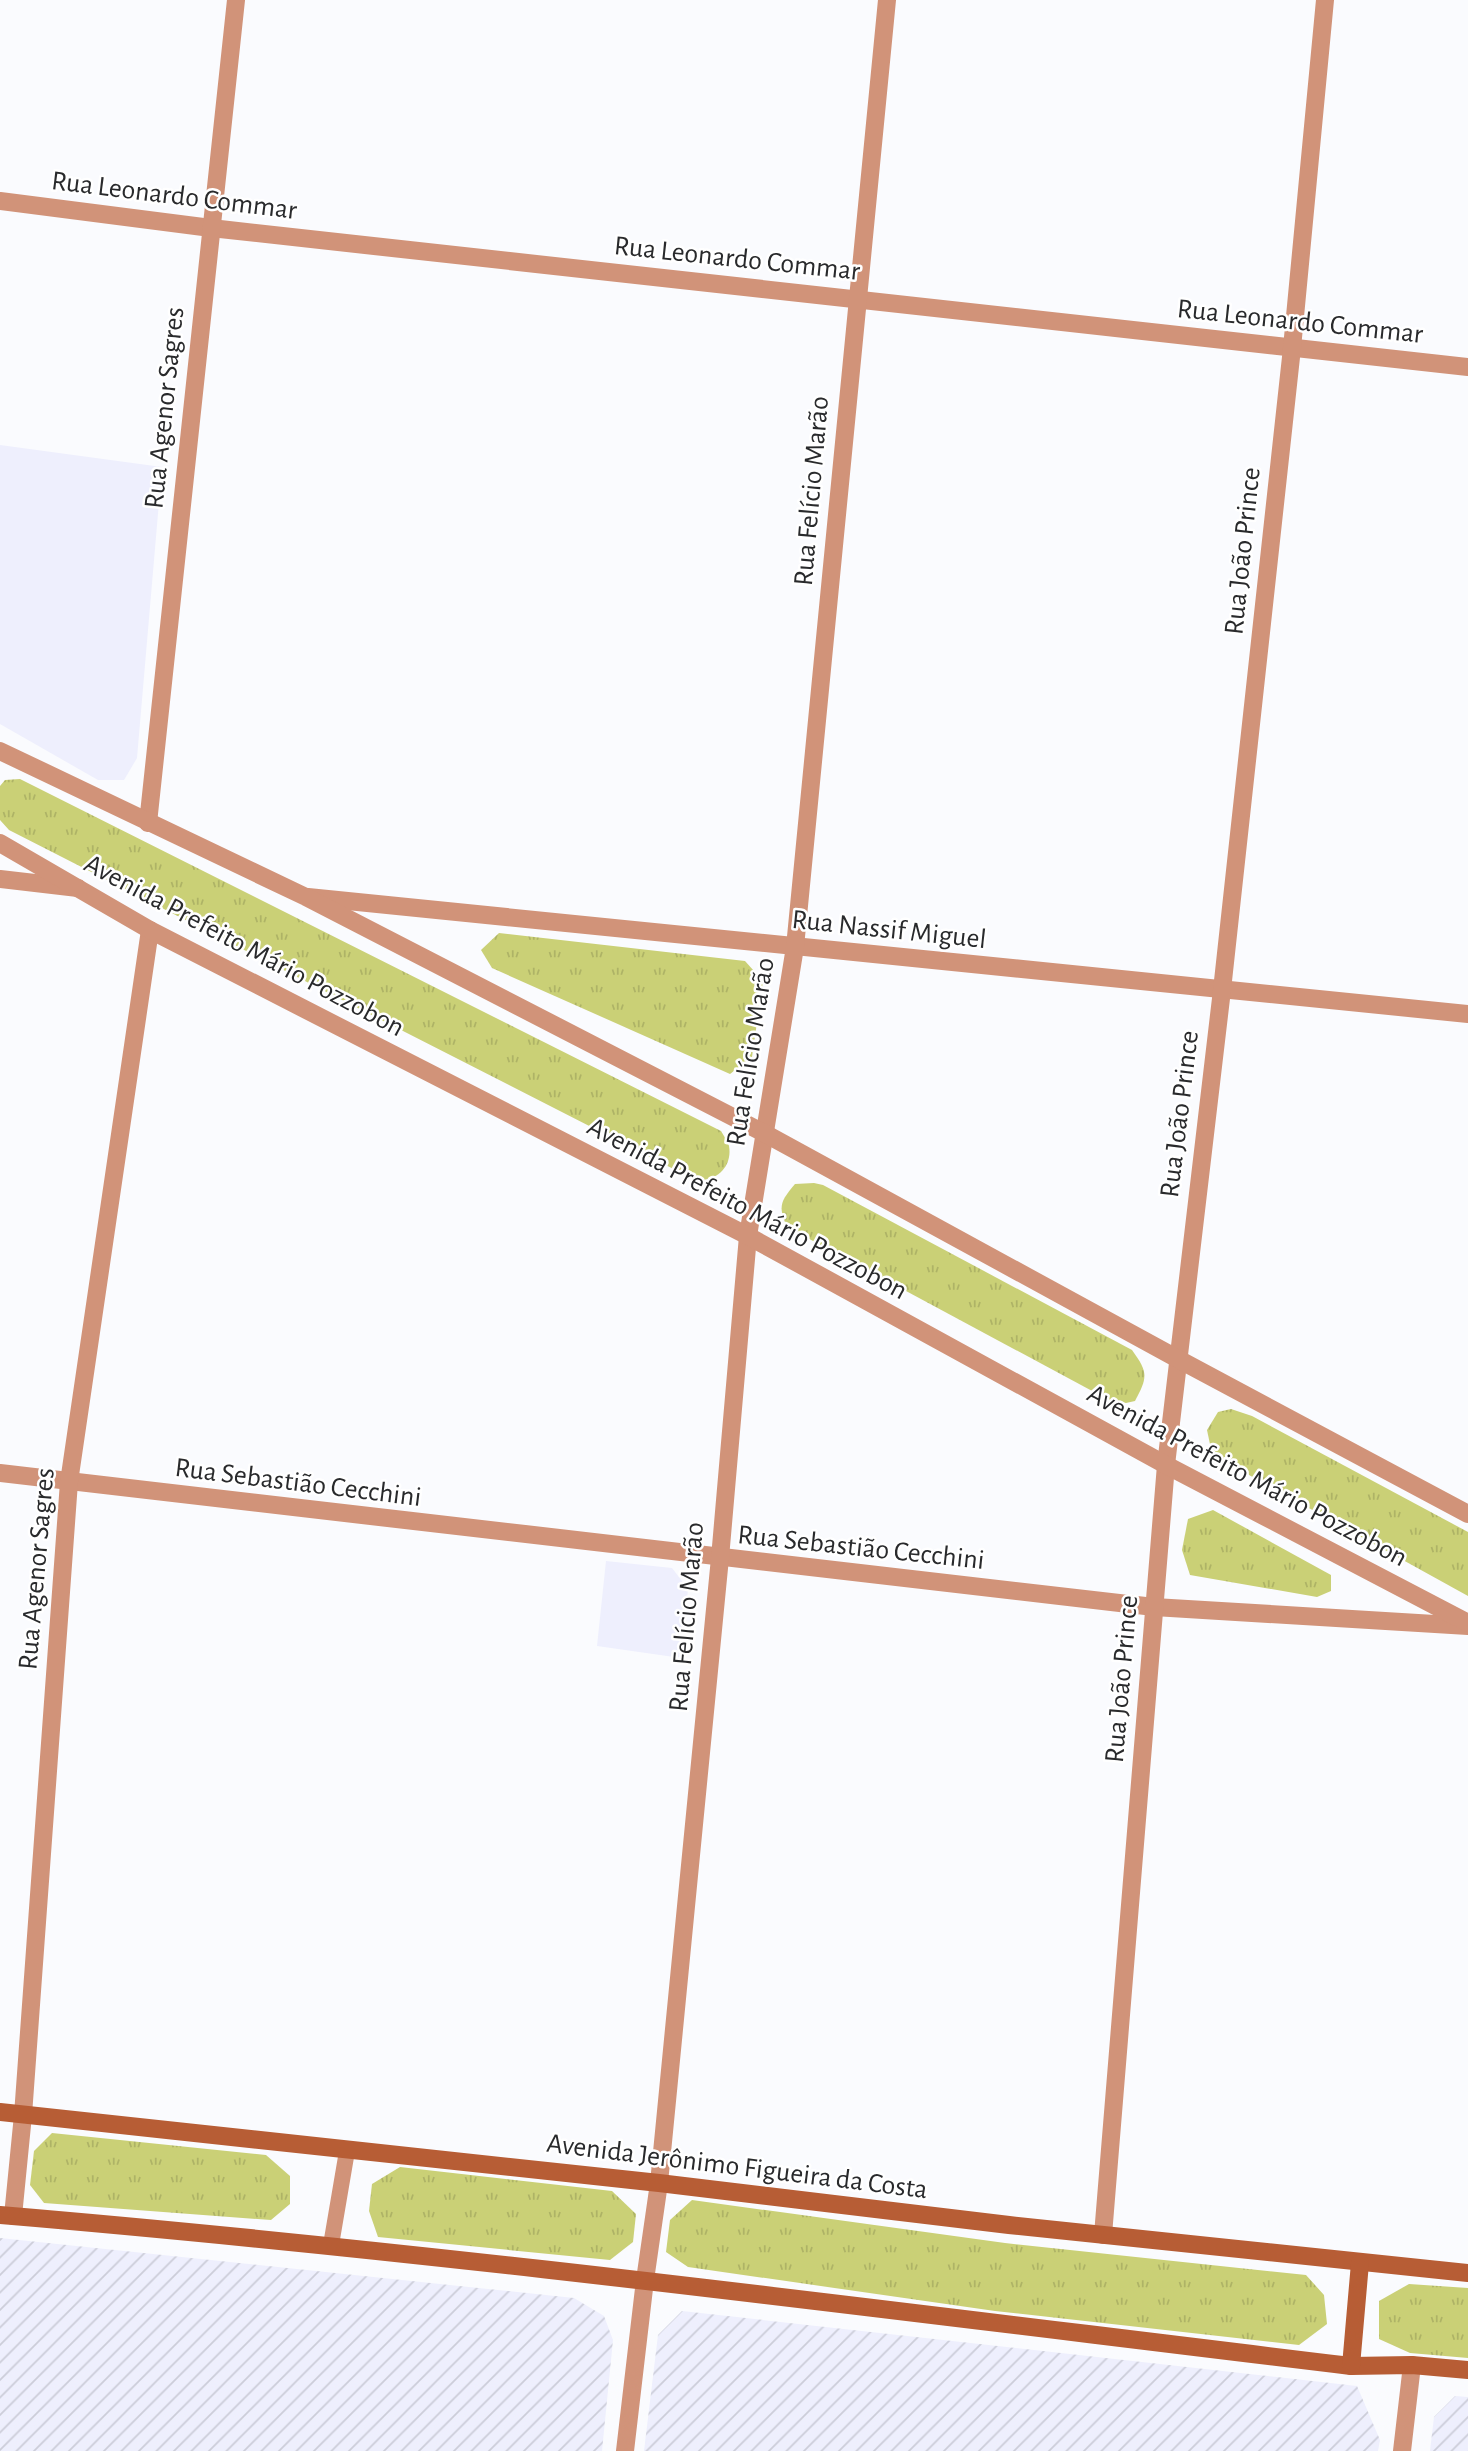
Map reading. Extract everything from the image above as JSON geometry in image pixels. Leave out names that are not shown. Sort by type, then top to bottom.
[{"type":"main road","name":"Avenida Jerônimo Figueira da Costa","points":[[0,2112],[1468,2273]]},
{"type":"main road","points":[[7,2215],[331,2245],[645,2280],[1351,2366],[1412,2365],[1468,2370]]},
{"type":"main road","points":[[1351,2366],[1360,2263]]},
{"type":"street","name":"Rua Agenor Sagres","points":[[148,823],[236,0]]},
{"type":"street","name":"Rua Felício Marão","points":[[625,2451],[659,2183],[720,1558],[748,1236],[795,947],[887,0]]},
{"type":"street","name":"Rua João Prince","points":[[1103,2235],[1166,1465],[1222,990],[1292,348],[1325,0]]},
{"type":"street","name":"Rua Leonardo Commar","points":[[0,201],[211,228],[1468,367]]},
{"type":"street","points":[[0,751],[306,897],[764,1133],[1468,1514]]},
{"type":"street","name":"Avenida Prefeito Mário Pozzobon","points":[[0,843],[150,930],[748,1236],[1166,1465],[1468,1625]]},
{"type":"street","points":[[0,879],[78,888]]},
{"type":"street","name":"Rua Nassif Miguel","points":[[306,897],[1468,1014]]},
{"type":"street","name":"Rua Agenor Sagres","points":[[7,2215],[23,2115],[69,1482],[150,930]]},
{"type":"street","name":"Rua Sebastião Cecchini","points":[[0,1473],[1154,1607],[1468,1625]]},
{"type":"street","points":[[1402,2451],[1412,2365]]},
{"type":"lane","points":[[331,2245],[347,2151]]},
{"type":"shaded area","points":[[0,445],[162,467],[137,758],[124,780],[98,780],[0,724]]},
{"type":"shaded area","points":[[606,1561],[672,1568],[688,1589],[681,1658],[597,1646]]},
{"type":"shaded area","points":[[0,2238],[574,2298],[604,2316],[613,2340],[602,2451],[0,2451]]},
{"type":"shaded area","points":[[682,2311],[1357,2386],[1380,2440],[1378,2451],[644,2451],[658,2335]]},
{"type":"shaded area","points":[[1455,2396],[1468,2397],[1468,2451],[1430,2451],[1434,2417]]},
{"type":"green space","points":[[20,779],[721,1131],[729,1146],[725,1167],[709,1179],[695,1180],[9,830],[0,820],[0,786],[5,780]]},
{"type":"green space","points":[[499,933],[745,961],[763,981],[752,1057],[730,1074],[492,968],[481,950]]},
{"type":"green space","points":[[795,1184],[823,1185],[1132,1350],[1144,1375],[1135,1401],[1126,1403],[1107,1399],[787,1227],[782,1214],[786,1195]]},
{"type":"green space","points":[[1231,1409],[1252,1416],[1468,1532],[1468,1596],[1222,1460],[1211,1449],[1207,1430],[1218,1412]]},
{"type":"green space","points":[[1213,1510],[1331,1575],[1331,1591],[1317,1597],[1190,1575],[1182,1550],[1188,1519]]},
{"type":"green space","points":[[52,2133],[266,2155],[290,2176],[290,2204],[271,2220],[44,2203],[30,2185],[34,2151]]},
{"type":"green space","points":[[400,2167],[612,2191],[636,2214],[633,2242],[610,2260],[378,2237],[369,2211],[372,2184]]},
{"type":"green space","points":[[692,2200],[1005,2243],[1306,2275],[1324,2295],[1327,2324],[1299,2345],[995,2311],[688,2267],[666,2252],[670,2220]]},
{"type":"green space","points":[[1409,2284],[1468,2288],[1468,2358],[1410,2353],[1379,2339],[1379,2301]]}]
